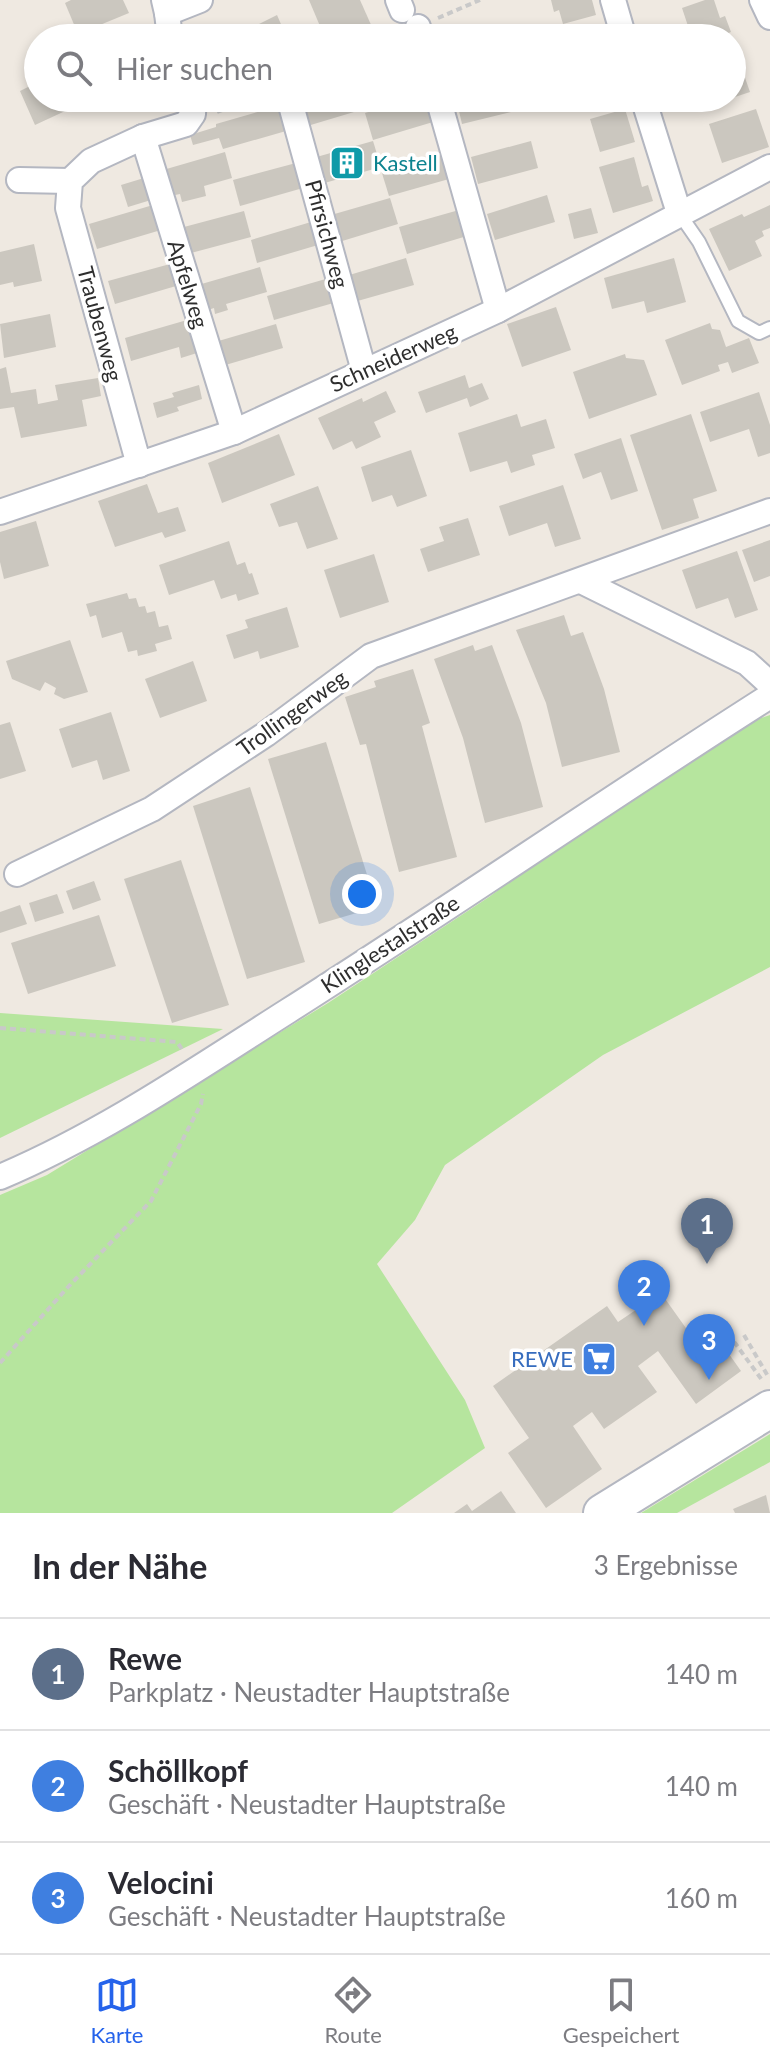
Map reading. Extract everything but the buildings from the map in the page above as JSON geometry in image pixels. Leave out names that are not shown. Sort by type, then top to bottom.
[{"type":"street","points":[[166,6],[200,0]]},
{"type":"street","points":[[613,0],[620,24]]},
{"type":"street","points":[[762,0],[770,17]]},
{"type":"street","points":[[19,180],[70,181],[91,161],[143,137],[186,124],[191,112]]},
{"type":"street","name":"Pfirsichweg","points":[[293,112],[364,371]]},
{"type":"street","points":[[442,112],[498,310]]},
{"type":"street","points":[[647,112],[679,213]]},
{"type":"street","name":"Apfelweg","points":[[143,137],[234,432]]},
{"type":"street","name":"Schneiderweg","points":[[0,512],[234,432],[498,310],[770,167]]},
{"type":"street","name":"Traubenweg","points":[[70,181],[68,208],[139,465]]},
{"type":"street","name":"Trollingerweg","points":[[17,874],[152,809],[266,734],[371,656],[770,511]]},
{"type":"street","points":[[581,581],[747,663],[770,684]]},
{"type":"street","name":"Klinglestalstraße","points":[[0,1177],[43,1159],[139,1105],[365,962],[614,795],[770,696]]},
{"type":"street","points":[[602,1513],[770,1409]]},
{"type":"lane","points":[[679,213],[699,242],[738,321],[759,333],[770,328]]},
{"type":"path","points":[[0,1028],[177,1042]]},
{"type":"path","points":[[0,1363],[151,1201],[201,1104],[212,1059]]},
{"type":"path","points":[[725,1349],[735,1343],[764,1382],[770,1378],[744,1335]]},
{"type":"green space","points":[[770,715],[770,967],[603,1055],[445,1165],[415,1220],[377,1264],[465,1400],[485,1448],[392,1513],[0,1513],[0,1195],[47,1175],[328,1003],[489,897],[579,829],[747,723]]},
{"type":"green space","points":[[0,1013],[223,1029],[0,1138]]},
{"type":"green space","points":[[770,1434],[770,1462],[677,1513],[641,1513]]},
{"type":"place","name":"Kastell","points":[[347,163]]},
{"type":"place","name":"Rewe","points":[[707,1264]]},
{"type":"place","name":"Schöllkopf","points":[[644,1326]]},
{"type":"place","name":"REWE","points":[[599,1359]]},
{"type":"place","name":"Velocini","points":[[709,1380]]}]
